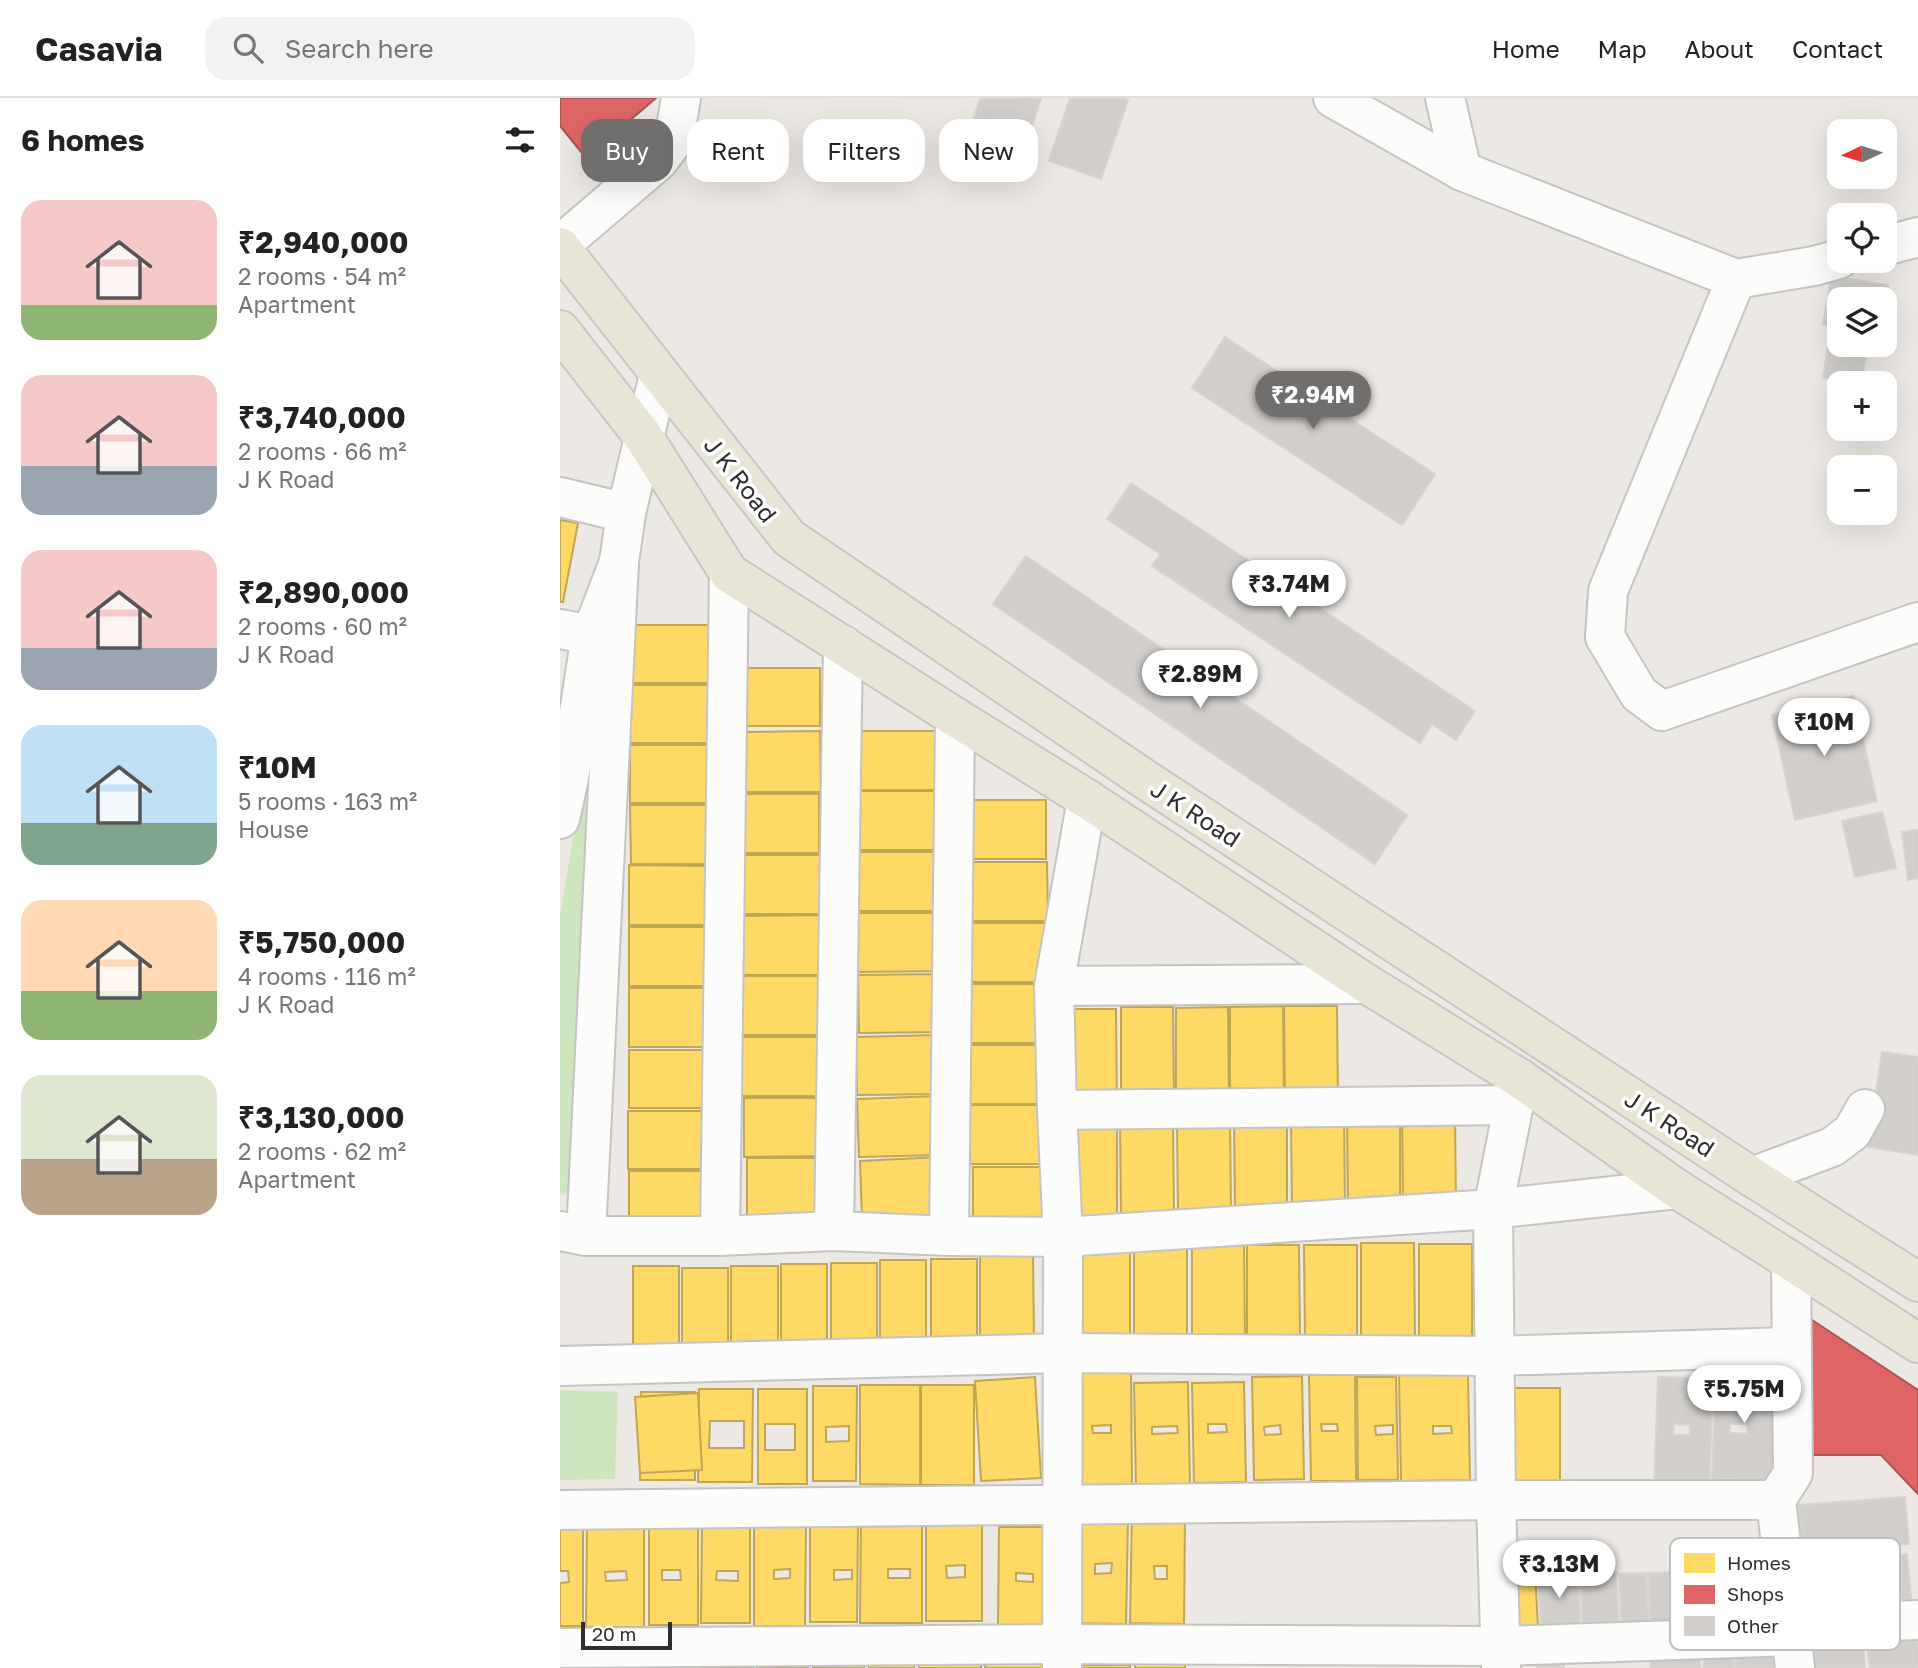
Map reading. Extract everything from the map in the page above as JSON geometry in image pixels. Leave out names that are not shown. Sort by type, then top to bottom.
[{"type":"main road","name":"J K Road","points":[[560,246],[789,538],[1146,780],[1752,1177],[1918,1282]]},
{"type":"main road","points":[[560,315],[591,287]]},
{"type":"main road","name":"J K Road","points":[[560,330],[643,436],[729,573],[1087,799],[1367,984],[1517,1092],[1552,1101],[1677,1189],[1918,1343]]},
{"type":"main road","points":[[1552,1101],[1579,1063]]},
{"type":"street","points":[[560,246],[657,161],[674,141],[681,98]]},
{"type":"street","points":[[1333,98],[1462,171],[1736,279],[1827,262]]},
{"type":"street","points":[[1444,98],[1462,171]]},
{"type":"street","points":[[1897,242],[1918,236]]},
{"type":"street","points":[[1736,279],[1608,590],[1605,637],[1639,694],[1662,711],[1918,622]]},
{"type":"street","points":[[659,375],[626,513],[618,562],[573,1233],[720,1237],[834,1231],[949,1237],[1063,1237],[1493,1209],[1677,1189]]},
{"type":"street","points":[[560,497],[626,513]]},
{"type":"street","points":[[560,819],[576,632],[618,562]]},
{"type":"street","points":[[720,1237],[729,573]]},
{"type":"street","points":[[834,1231],[843,645]]},
{"type":"street","points":[[949,1237],[955,717]]},
{"type":"street","points":[[1062,1656],[1063,1237],[1054,986],[1087,799]]},
{"type":"street","points":[[1054,986],[1367,984]]},
{"type":"street","points":[[1057,1110],[1517,1092],[1493,1209],[1496,1500],[1502,1657]]},
{"type":"street","points":[[1752,1177],[1832,1147],[1852,1132],[1866,1108]]},
{"type":"street","points":[[1780,1538],[1776,1500],[1793,1473],[1791,1261]]},
{"type":"street","points":[[560,1366],[1062,1353],[1495,1356],[1791,1347]]},
{"type":"street","points":[[560,1510],[1496,1500],[1776,1500]]},
{"type":"street","points":[[1900,1621],[1918,1620]]},
{"type":"street","points":[[560,1648],[1062,1656],[1502,1657],[1794,1652]]},
{"type":"green space","points":[[604,660],[574,1195],[560,1194],[560,914]]},
{"type":"green space","points":[[560,1390],[618,1392],[615,1479],[560,1480]]},
{"type":"building: Homes","points":[[560,520],[578,523],[563,602],[560,602]]},
{"type":"building: Homes","points":[[629,625],[710,625],[710,683],[629,683]]},
{"type":"building: Homes","points":[[739,668],[820,668],[820,726],[739,726]]},
{"type":"building: Homes","points":[[629,685],[710,685],[710,743],[629,743]]},
{"type":"building: Homes","points":[[820,731],[821,792],[739,792],[739,732]]},
{"type":"building: Homes","points":[[857,731],[938,731],[938,790],[857,790]]},
{"type":"building: Homes","points":[[630,745],[711,745],[711,803],[630,803]]},
{"type":"building: Homes","points":[[858,791],[938,791],[938,850],[858,850]]},
{"type":"building: Homes","points":[[739,794],[819,794],[819,853],[739,853]]},
{"type":"building: Homes","points":[[966,800],[1046,800],[1046,859],[966,859]]},
{"type":"building: Homes","points":[[630,805],[711,805],[711,864],[631,864]]},
{"type":"building: Homes","points":[[858,852],[939,852],[939,911],[858,911]]},
{"type":"building: Homes","points":[[741,855],[821,855],[821,914],[741,914]]},
{"type":"building: Homes","points":[[967,862],[1047,862],[1048,921],[967,921]]},
{"type":"building: Homes","points":[[629,865],[709,866],[709,925],[629,925]]},
{"type":"building: Homes","points":[[858,913],[939,913],[939,971],[858,972]]},
{"type":"building: Homes","points":[[822,915],[822,975],[741,975],[741,916]]},
{"type":"building: Homes","points":[[968,923],[1048,923],[1048,982],[968,982]]},
{"type":"building: Homes","points":[[629,927],[709,927],[710,986],[629,986]]},
{"type":"building: Homes","points":[[938,974],[940,1032],[859,1033],[858,975]]},
{"type":"building: Homes","points":[[739,976],[822,976],[822,1035],[739,1035]]},
{"type":"building: Homes","points":[[968,984],[1049,984],[1049,1043],[968,1043]]},
{"type":"building: Homes","points":[[629,988],[709,988],[710,1047],[629,1047]]},
{"type":"building: Homes","points":[[1283,1006],[1284,1102],[1230,1102],[1230,1007]]},
{"type":"building: Homes","points":[[1284,1006],[1337,1006],[1338,1101],[1285,1101]]},
{"type":"building: Homes","points":[[1121,1007],[1173,1007],[1174,1102],[1121,1103]]},
{"type":"building: Homes","points":[[1228,1007],[1229,1103],[1176,1103],[1176,1008]]},
{"type":"building: Homes","points":[[1063,1009],[1116,1009],[1117,1105],[1063,1105]]},
{"type":"building: Homes","points":[[937,1035],[938,1094],[857,1095],[856,1037]]},
{"type":"building: Homes","points":[[741,1037],[824,1037],[824,1096],[741,1096]]},
{"type":"building: Homes","points":[[969,1045],[1050,1045],[1050,1104],[969,1104]]},
{"type":"building: Homes","points":[[629,1050],[709,1050],[709,1108],[629,1108]]},
{"type":"building: Homes","points":[[938,1096],[939,1155],[859,1157],[857,1099]]},
{"type":"building: Homes","points":[[744,1098],[825,1098],[825,1156],[744,1157]]},
{"type":"building: Homes","points":[[970,1105],[1050,1105],[1050,1164],[970,1164]]},
{"type":"building: Homes","points":[[628,1111],[709,1111],[709,1169],[628,1169]]},
{"type":"building: Homes","points":[[1347,1111],[1400,1112],[1400,1207],[1348,1207]]},
{"type":"building: Homes","points":[[1402,1111],[1455,1111],[1456,1207],[1403,1207]]},
{"type":"building: Homes","points":[[1291,1114],[1344,1114],[1345,1210],[1292,1210]]},
{"type":"building: Homes","points":[[1287,1116],[1287,1212],[1235,1212],[1234,1117]]},
{"type":"building: Homes","points":[[1177,1119],[1230,1119],[1231,1214],[1178,1215]]},
{"type":"building: Homes","points":[[1064,1120],[1117,1121],[1117,1216],[1065,1216]]},
{"type":"building: Homes","points":[[1120,1121],[1173,1121],[1174,1216],[1121,1217]]},
{"type":"building: Homes","points":[[940,1157],[943,1216],[862,1219],[860,1161]]},
{"type":"building: Homes","points":[[747,1158],[827,1158],[827,1217],[747,1217]]},
{"type":"building: Homes","points":[[973,1167],[1053,1167],[1053,1226],[973,1226]]},
{"type":"building: Homes","points":[[629,1171],[710,1171],[710,1230],[629,1230]]},
{"type":"building: Homes","points":[[1361,1243],[1414,1243],[1415,1339],[1361,1339]]},
{"type":"building: Homes","points":[[1419,1244],[1472,1244],[1472,1340],[1419,1340]]},
{"type":"building: Homes","points":[[1244,1245],[1245,1341],[1192,1341],[1192,1246]]},
{"type":"building: Homes","points":[[1247,1245],[1299,1245],[1300,1341],[1247,1341]]},
{"type":"building: Homes","points":[[1304,1245],[1357,1245],[1357,1340],[1305,1341]]},
{"type":"building: Homes","points":[[1130,1246],[1130,1342],[1078,1342],[1077,1247]]},
{"type":"building: Homes","points":[[1134,1247],[1187,1247],[1187,1343],[1134,1343]]},
{"type":"building: Homes","points":[[980,1256],[1033,1256],[1034,1338],[980,1338]]},
{"type":"building: Homes","points":[[931,1259],[977,1259],[977,1339],[931,1339]]},
{"type":"building: Homes","points":[[880,1260],[926,1260],[926,1339],[880,1340]]},
{"type":"building: Homes","points":[[831,1263],[877,1263],[877,1343],[831,1343]]},
{"type":"building: Homes","points":[[781,1264],[827,1264],[827,1344],[781,1343]]},
{"type":"building: Homes","points":[[633,1266],[679,1266],[679,1346],[633,1346]]},
{"type":"building: Homes","points":[[731,1266],[778,1266],[778,1346],[731,1346]]},
{"type":"building: Homes","points":[[682,1268],[728,1268],[728,1348],[682,1348]]},
{"type":"building: Homes","points":[[1069,1372],[1131,1372],[1132,1486],[1070,1486]],"holes":[[[1111,1425],[1111,1433],[1093,1433],[1092,1426]]]},
{"type":"building: Homes","points":[[1355,1374],[1356,1481],[1311,1481],[1309,1375]],"holes":[[[1321,1424],[1337,1424],[1338,1431],[1322,1431]]]},
{"type":"building: Homes","points":[[1468,1374],[1470,1480],[1401,1481],[1399,1375]],"holes":[[[1433,1426],[1451,1426],[1452,1433],[1433,1434]]]},
{"type":"building: Homes","points":[[1302,1376],[1304,1479],[1254,1480],[1252,1377]],"holes":[[[1280,1425],[1281,1434],[1265,1435],[1264,1427]]]},
{"type":"building: Homes","points":[[1035,1377],[1041,1478],[981,1481],[975,1381]]},
{"type":"building: Homes","points":[[1357,1377],[1396,1377],[1398,1480],[1358,1480]],"holes":[[[1393,1425],[1393,1434],[1376,1435],[1375,1426]]]},
{"type":"building: Homes","points":[[1188,1382],[1190,1485],[1136,1486],[1134,1383]],"holes":[[[1177,1426],[1178,1433],[1152,1434],[1152,1427]]]},
{"type":"building: Homes","points":[[1244,1382],[1246,1482],[1194,1483],[1192,1383]],"holes":[[[1208,1424],[1226,1424],[1227,1432],[1208,1433]]]},
{"type":"building: Homes","points":[[860,1385],[920,1385],[920,1485],[860,1484]]},
{"type":"building: Homes","points":[[921,1385],[974,1385],[974,1485],[921,1485]]},
{"type":"building: Homes","points":[[813,1386],[857,1386],[856,1481],[813,1481]],"holes":[[[849,1426],[849,1441],[826,1442],[826,1427]]]},
{"type":"building: Homes","points":[[1506,1388],[1560,1388],[1560,1483],[1507,1484]]},
{"type":"building: Homes","points":[[699,1389],[753,1389],[752,1482],[698,1482]],"holes":[[[710,1421],[744,1421],[744,1448],[709,1448]]]},
{"type":"building: Homes","points":[[758,1389],[807,1389],[807,1484],[758,1484]],"holes":[[[765,1424],[795,1424],[795,1450],[765,1450]]]},
{"type":"building: Homes","points":[[641,1392],[695,1392],[695,1480],[640,1480]],"holes":[[[659,1427],[680,1427],[680,1440],[659,1440]]]},
{"type":"building: Homes","points":[[698,1393],[702,1470],[640,1473],[635,1397]]},
{"type":"building: Homes","points":[[1132,1512],[1185,1513],[1184,1624],[1130,1623]],"holes":[[[1154,1566],[1167,1566],[1167,1579],[1155,1579]]]},
{"type":"building: Homes","points":[[1070,1517],[1128,1518],[1126,1624],[1069,1623]],"holes":[[[1112,1563],[1111,1573],[1095,1574],[1095,1564]]]},
{"type":"building: Homes","points":[[926,1519],[982,1519],[982,1621],[926,1621]],"holes":[[[965,1565],[965,1577],[947,1578],[946,1566]]]},
{"type":"building: Homes","points":[[587,1520],[644,1520],[644,1627],[586,1627]],"holes":[[[626,1571],[627,1580],[606,1581],[605,1572]]]},
{"type":"building: Homes","points":[[861,1520],[922,1520],[922,1623],[860,1623]],"holes":[[[888,1569],[910,1569],[910,1578],[888,1578]]]},
{"type":"building: Homes","points":[[754,1521],[806,1522],[805,1626],[754,1626]],"holes":[[[790,1569],[790,1578],[774,1579],[774,1570]]]},
{"type":"building: Homes","points":[[810,1521],[858,1522],[857,1622],[810,1622]],"holes":[[[834,1570],[852,1570],[852,1579],[834,1580]]]},
{"type":"building: Homes","points":[[560,1523],[583,1523],[583,1626],[560,1626],[560,1583],[569,1582],[568,1571],[560,1571]]},
{"type":"building: Homes","points":[[649,1524],[698,1525],[698,1625],[649,1625]],"holes":[[[662,1570],[680,1570],[681,1580],[662,1580]]]},
{"type":"building: Homes","points":[[702,1524],[750,1524],[750,1623],[701,1623]],"holes":[[[717,1571],[738,1571],[738,1581],[716,1580]]]},
{"type":"building: Homes","points":[[999,1527],[1058,1527],[1058,1626],[998,1626]],"holes":[[[1016,1573],[1033,1574],[1033,1582],[1016,1581]]]},
{"type":"building: Homes","points":[[1535,1570],[1538,1628],[1508,1630],[1505,1571]]},
{"type":"building: Homes","points":[[919,1656],[981,1656],[981,1668],[919,1668]]},
{"type":"building: Homes","points":[[868,1657],[914,1657],[914,1668],[869,1668]]},
{"type":"building: Homes","points":[[1057,1658],[1057,1668],[985,1668],[985,1659]]},
{"type":"building: Homes","points":[[1135,1660],[1185,1660],[1185,1668],[1135,1668]]},
{"type":"building: Homes","points":[[864,1661],[864,1668],[813,1668],[813,1662]]},
{"type":"building: Homes","points":[[645,1665],[697,1665],[697,1668],[645,1668]]},
{"type":"building: Homes","points":[[807,1665],[808,1668],[757,1668],[757,1666]]},
{"type":"building: Homes","points":[[1071,1665],[1130,1665],[1130,1668],[1071,1668]]},
{"type":"building: Homes","points":[[753,1666],[753,1668],[700,1668]]},
{"type":"building: Shops","points":[[560,98],[656,98],[632,119],[581,119],[581,152],[560,126]]},
{"type":"building: Shops","points":[[1800,1312],[1918,1390],[1918,1494],[1881,1455],[1805,1455]]},
{"type":"building: Other","points":[[980,98],[1041,98],[1034,119],[974,119]]},
{"type":"building: Other","points":[[1070,98],[1128,100],[1101,179],[1049,161]]},
{"type":"building: Other","points":[[1831,276],[1888,285],[1888,287],[1829,287]]},
{"type":"building: Other","points":[[1827,300],[1827,326],[1823,325]]},
{"type":"building: Other","points":[[1225,337],[1435,474],[1402,525],[1192,388]]},
{"type":"building: Other","points":[[1827,352],[1827,357],[1865,357],[1864,371],[1827,371],[1827,379],[1823,378]]},
{"type":"building: Other","points":[[1131,483],[1475,711],[1456,740],[1432,724],[1420,743],[1152,566],[1160,554],[1107,519]]},
{"type":"building: Other","points":[[1026,556],[1407,815],[1375,864],[993,604]]},
{"type":"building: Other","points":[[1853,696],[1877,801],[1795,820],[1772,715]]},
{"type":"building: Other","points":[[1882,812],[1896,868],[1855,877],[1842,821]]},
{"type":"building: Other","points":[[1918,830],[1918,878],[1908,880],[1902,832]]},
{"type":"building: Other","points":[[1882,1052],[1918,1057],[1918,1155],[1868,1147]]},
{"type":"building: Other","points":[[1716,1370],[1776,1372],[1773,1481],[1712,1478]],"holes":[[[1730,1424],[1747,1424],[1747,1434],[1730,1433]]]},
{"type":"building: Other","points":[[1658,1377],[1713,1379],[1709,1491],[1654,1489]],"holes":[[[1674,1424],[1690,1425],[1690,1435],[1673,1435]]]},
{"type":"building: Other","points":[[1905,1497],[1909,1544],[1900,1545],[1900,1538],[1801,1538],[1799,1505]]},
{"type":"building: Other","points":[[1907,1554],[1911,1599],[1900,1600],[1900,1555]]},
{"type":"building: Other","points":[[1578,1572],[1580,1626],[1541,1629],[1538,1574]]},
{"type":"building: Other","points":[[1616,1572],[1619,1626],[1583,1628],[1580,1574]]},
{"type":"building: Other","points":[[1670,1572],[1670,1628],[1651,1630],[1648,1573]]},
{"type":"building: Other","points":[[1646,1573],[1649,1628],[1622,1629],[1619,1574]]},
{"type":"building: Other","points":[[1918,1626],[1918,1668],[1870,1668],[1868,1650],[1900,1650],[1900,1628]]},
{"type":"building: Other","points":[[1700,1650],[1700,1668],[1651,1668],[1650,1652]]},
{"type":"building: Other","points":[[1703,1650],[1733,1650],[1734,1668],[1704,1668]]},
{"type":"building: Other","points":[[1736,1650],[1775,1650],[1776,1668],[1736,1668]]},
{"type":"building: Other","points":[[1813,1650],[1864,1650],[1865,1668],[1814,1668]]},
{"type":"building: Other","points":[[1563,1653],[1564,1668],[1537,1668],[1536,1654]]}]
